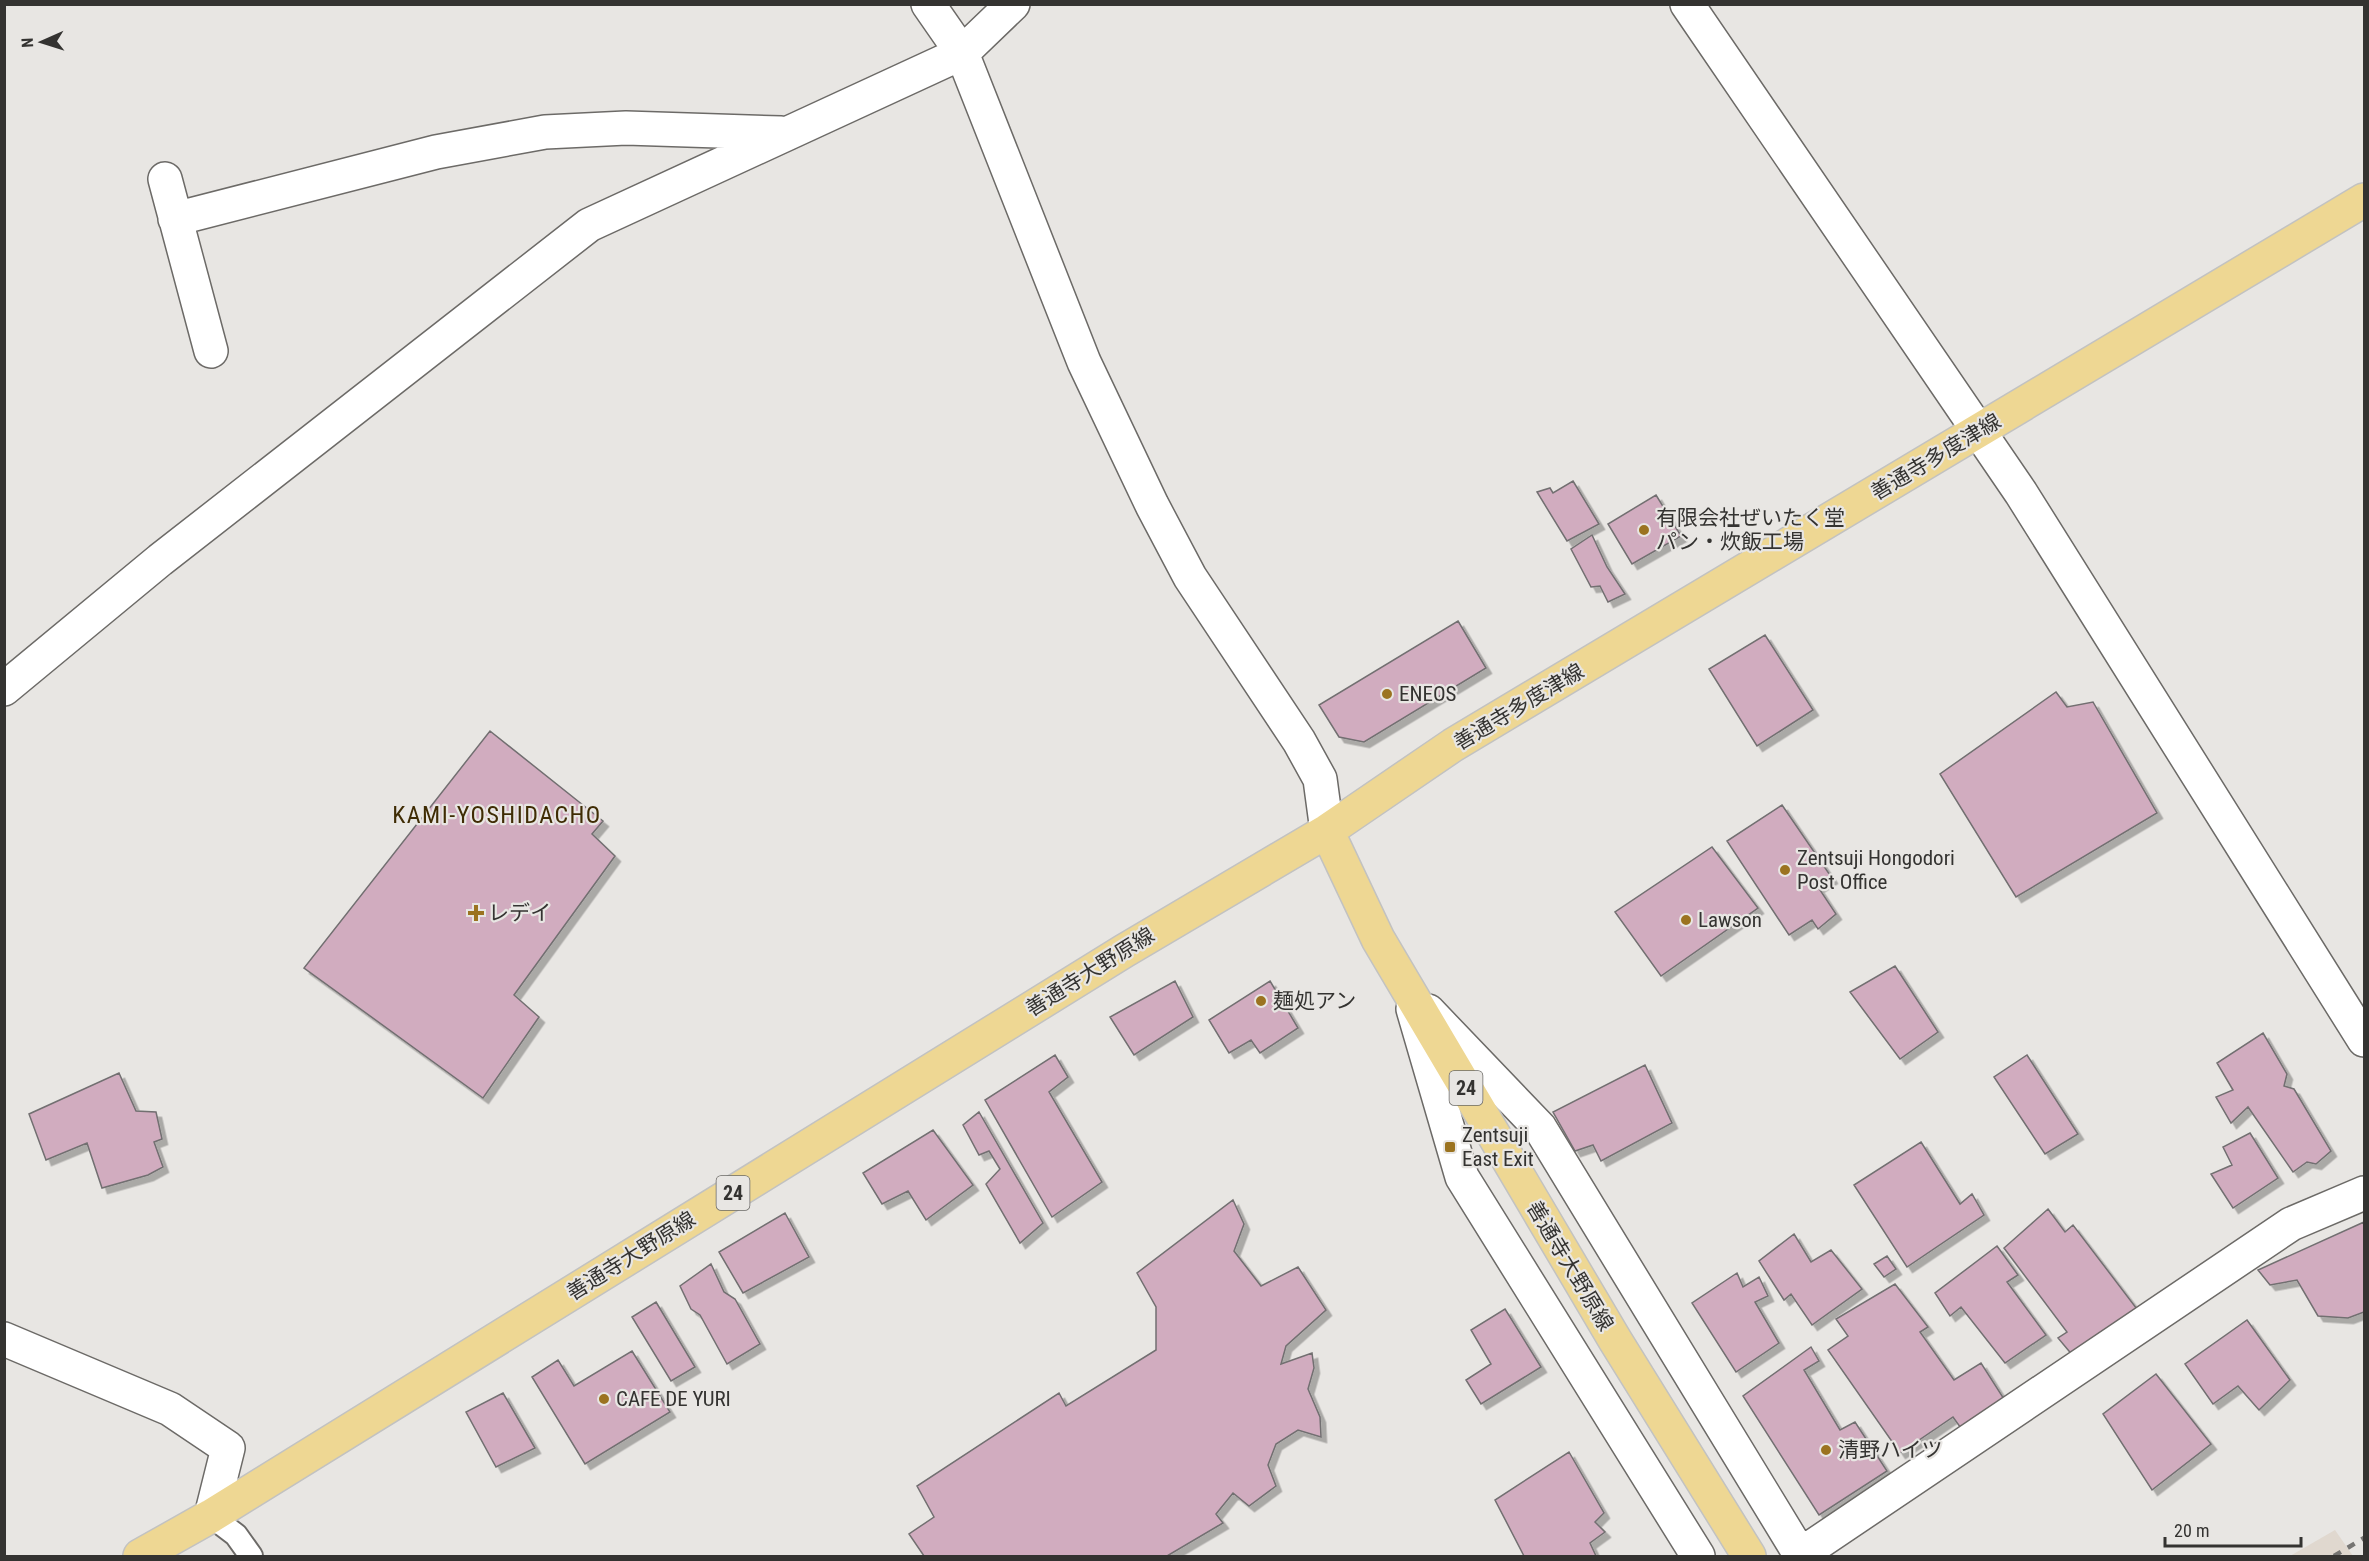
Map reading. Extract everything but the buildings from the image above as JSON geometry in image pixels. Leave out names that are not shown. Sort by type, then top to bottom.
[{"type":"main road","name":"善通寺多度津線","points":[[1327,831],[1453,745],[2364,200]]},
{"type":"main road","name":"善通寺大野原線","points":[[140,1557],[211,1516],[1133,945],[1327,831],[1378,939],[1407,990],[1615,1340],[1749,1557]]},
{"type":"street","points":[[928,4],[962,53],[1084,362],[1152,505],[1190,577],[1299,741],[1320,779],[1327,831]]},
{"type":"street","points":[[4,689],[160,560],[588,225],[962,53],[1014,4]]},
{"type":"street","points":[[1687,4],[2037,519],[2364,1040]]},
{"type":"street","points":[[175,219],[436,152],[545,132],[626,128],[789,133]]},
{"type":"street","points":[[165,178],[211,351]]},
{"type":"street","points":[[1407,990],[1540,1128],[1801,1556],[2292,1224],[2364,1193]]},
{"type":"street","points":[[1407,990],[1462,1177],[1698,1557]]},
{"type":"street","points":[[4,1339],[170,1409],[228,1448],[211,1516]]},
{"type":"lane","points":[[211,1516],[236,1535],[251,1557]]},
{"type":"shaded area","points":[[2335,1530],[2353,1556],[2290,1556]]},
{"type":"railway","points":[[2334,1556],[2364,1538]]},
{"type":"place","name":"有限会社ぜいたく堂 パン・炊飯工場","points":[[1644,530]]},
{"type":"place","name":"ENEOS","points":[[1387,694]]},
{"type":"place","name":"Zentsuji Hongodori Post Office","points":[[1785,870]]},
{"type":"place","name":"レデイ","points":[[476,913]]},
{"type":"place","name":"Lawson","points":[[1686,920]]},
{"type":"place","name":"麺処アン","points":[[1261,1001]]},
{"type":"place","name":"Zentsuji East Exit","points":[[1450,1147]]},
{"type":"place","name":"CAFE DE YURI","points":[[604,1399]]},
{"type":"place","name":"清野ハイツ","points":[[1826,1450]]},
{"type":"district","name":"KAMI-YOSHIDACHO","points":[[497,815]]}]
